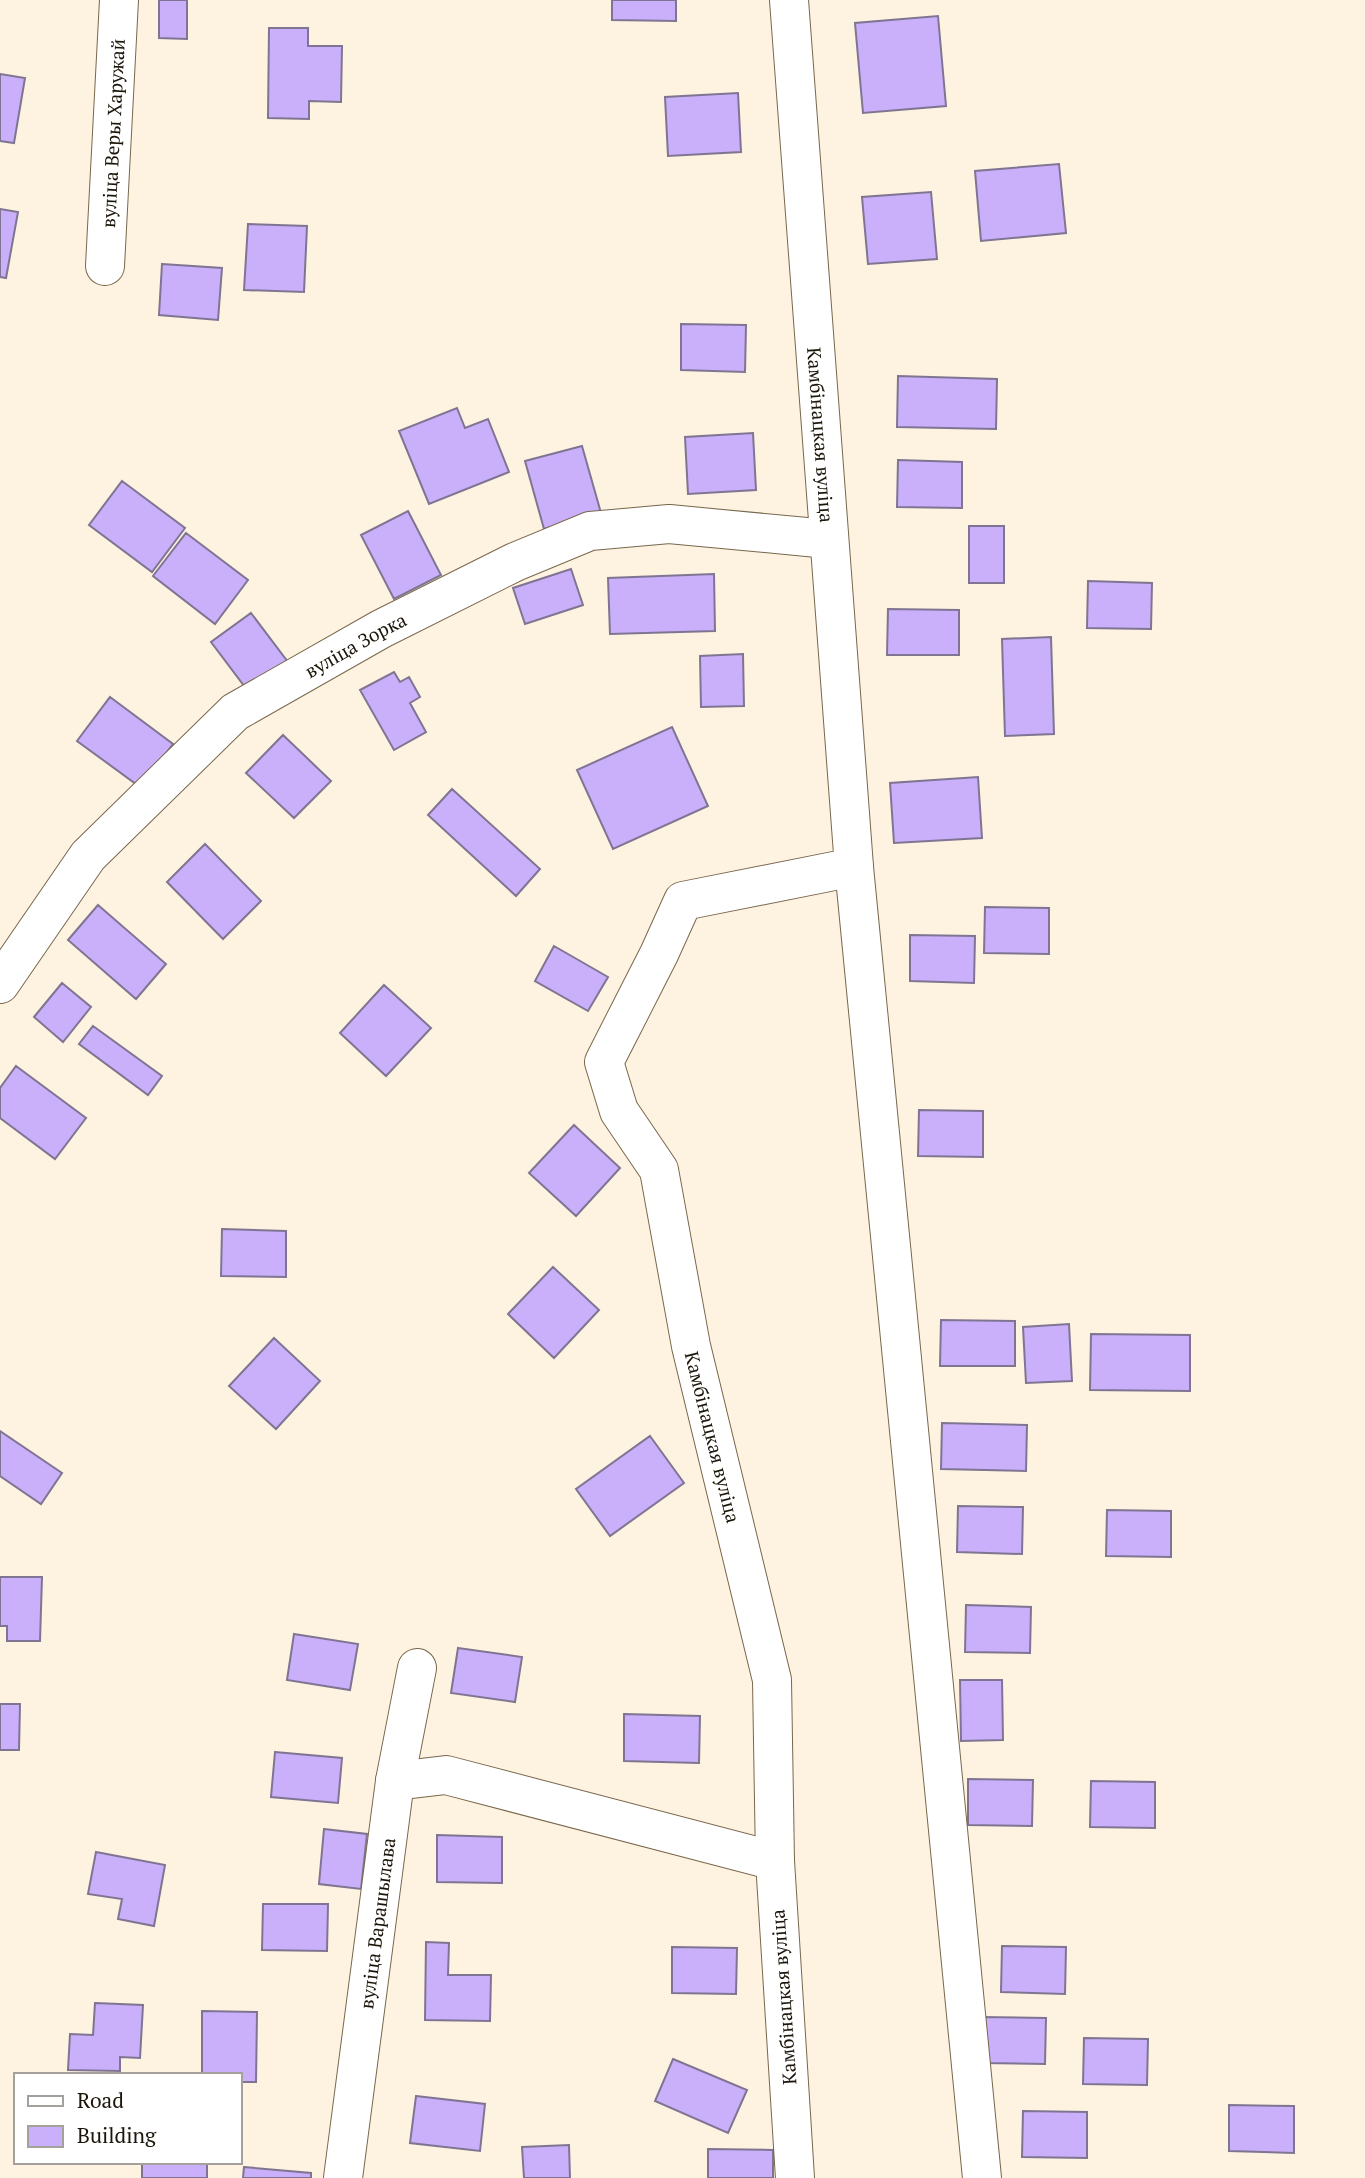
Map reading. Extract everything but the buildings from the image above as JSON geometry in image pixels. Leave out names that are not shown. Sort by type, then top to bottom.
[{"type":"street","name":"вуліца Веры Харужай","points":[[106,265],[119,0]]},
{"type":"street","name":"Камбінацкая вуліца","points":[[789,0],[854,867],[982,2178]]},
{"type":"street","name":"вуліца Зорка","points":[[0,984],[88,856],[234,712],[381,629],[515,562],[590,531],[669,524],[828,539]]},
{"type":"street","name":"Камбінацкая вуліца","points":[[795,2178],[775,1861],[772,1680],[691,1346],[659,1170],[619,1111],[604,1062],[683,901],[854,867]]},
{"type":"street","name":"вуліца Варашылава","points":[[342,2178],[395,1781],[417,1668]]},
{"type":"street","points":[[395,1781],[446,1776],[775,1861]]}]
